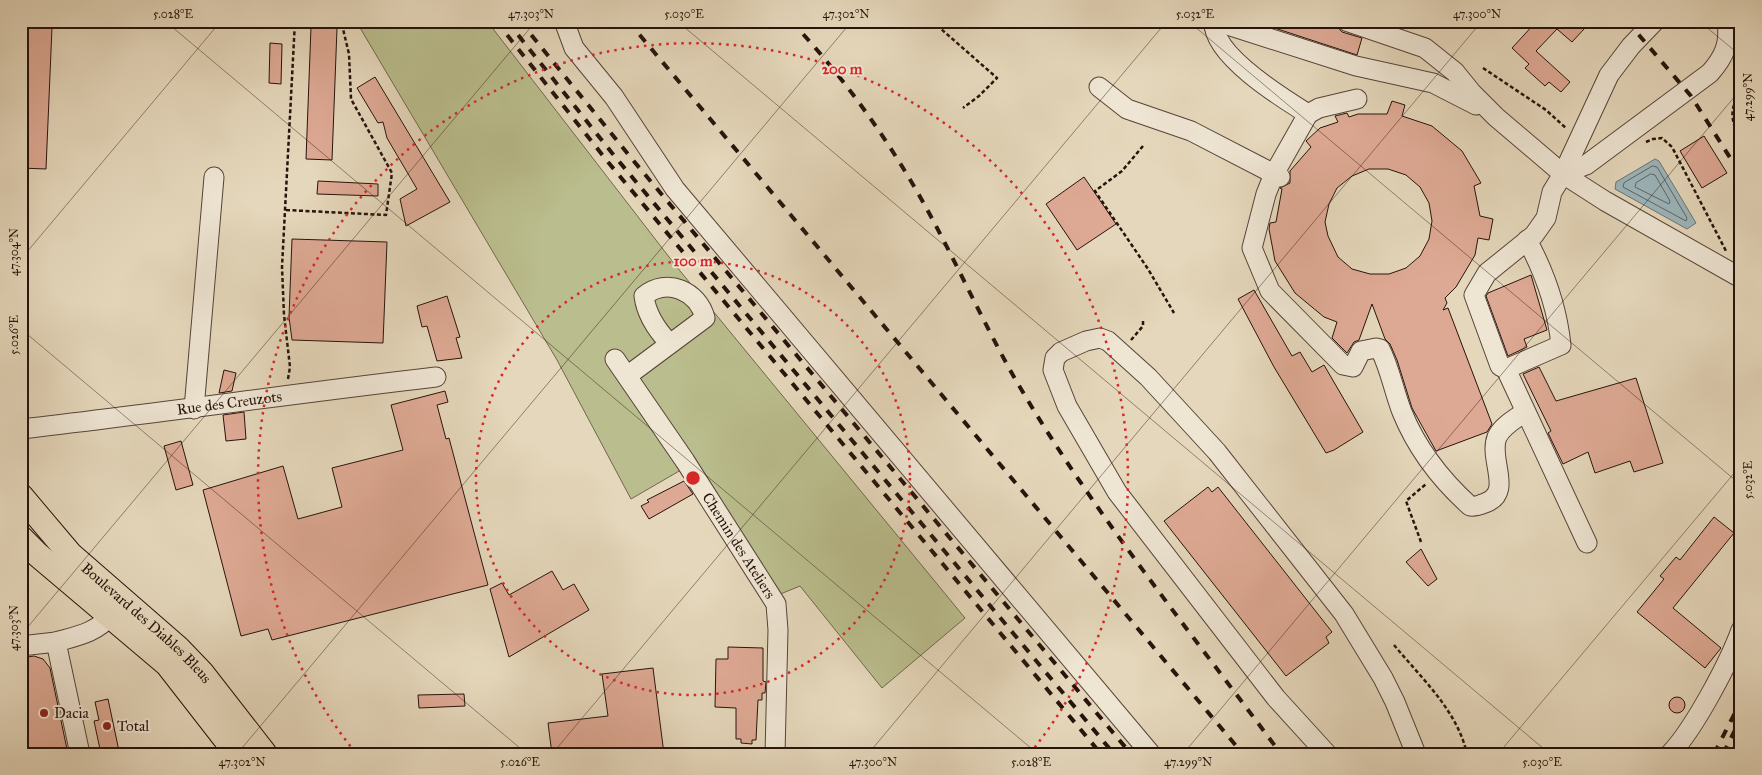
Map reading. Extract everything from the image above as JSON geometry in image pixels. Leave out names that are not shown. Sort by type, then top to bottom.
[{"type":"main road","name":"Boulevard des Diables Bleus","points":[[21,496],[70,554],[170,641],[202,673],[265,754]]},
{"type":"main road","name":"Boulevard des Diables Bleus","points":[[21,538],[30,551],[167,664],[237,754]]},
{"type":"street","points":[[564,21],[574,48],[617,101],[675,189],[1151,754]]},
{"type":"street","points":[[1308,114],[1283,98],[1230,56],[1214,32],[1214,21],[1356,66],[1433,83],[1459,94],[1496,117]]},
{"type":"street","points":[[1346,21],[1425,48],[1455,72],[1472,93],[1496,117],[1563,174],[1605,201],[1741,278]]},
{"type":"street","points":[[1587,543],[1506,369],[1500,366],[1474,294],[1487,273],[1527,240],[1546,218],[1552,192],[1563,174],[1615,65],[1655,21]]},
{"type":"street","points":[[1710,73],[1721,61],[1727,46],[1727,21]]},
{"type":"street","points":[[1563,174],[1586,165],[1741,49]]},
{"type":"street","points":[[1099,87],[1133,112],[1191,131],[1277,175]]},
{"type":"street","points":[[1357,99],[1319,108],[1308,114],[1266,194],[1252,248],[1270,291],[1343,365],[1353,367],[1361,351],[1376,348],[1380,350],[1402,412],[1416,443],[1438,473],[1470,506],[1480,505],[1494,499],[1500,486],[1495,449],[1497,437],[1502,429],[1526,412]]},
{"type":"street","points":[[194,409],[214,177]]},
{"type":"street","points":[[1506,369],[1561,345],[1553,302],[1542,271],[1527,240]]},
{"type":"street","points":[[1327,754],[1276,698],[1116,492],[1067,406],[1057,383],[1053,366],[1061,352],[1095,338],[1108,341],[1132,362],[1217,452],[1344,614],[1383,678],[1416,754]]},
{"type":"street","points":[[627,376],[657,355],[669,343]]},
{"type":"street","name":"Chemin des Ateliers","points":[[616,360],[685,461],[776,604],[778,630],[774,754]]},
{"type":"street","name":"Rue des Creuzots","points":[[21,429],[194,409],[284,395],[436,377]]},
{"type":"street","points":[[21,646],[56,642],[90,632],[111,616]]},
{"type":"street","points":[[1670,754],[1688,730],[1726,665],[1741,630]]},
{"type":"street","points":[[56,642],[80,754]]},
{"type":"path","points":[[284,395],[290,367],[284,315],[282,267],[295,21]]},
{"type":"path","points":[[286,210],[386,215],[392,173],[351,99],[349,54],[343,29],[339,21]]},
{"type":"path","points":[[932,21],[997,78],[979,96],[963,108]]},
{"type":"path","points":[[1482,68],[1546,110],[1579,140]]},
{"type":"path","points":[[1741,94],[1732,107],[1732,121],[1741,144]]},
{"type":"path","points":[[1644,144],[1654,139],[1667,141],[1731,259]]},
{"type":"path","points":[[1143,146],[1116,177],[1095,191],[1148,269],[1174,313]]},
{"type":"path","points":[[1132,362],[1139,354],[1128,344],[1143,326],[1143,319]]},
{"type":"path","points":[[1421,542],[1406,501],[1438,473]]},
{"type":"path","points":[[1394,645],[1451,714],[1464,738],[1467,754]]},
{"type":"green space","points":[[356,21],[487,21],[676,266],[965,618],[882,688],[800,586],[778,595],[693,463],[631,499],[557,360]]},
{"type":"water","points":[[1655,159],[1659,161],[1696,223],[1687,229],[1615,189],[1616,182]]},
{"type":"building","points":[[1253,21],[1325,21],[1336,25],[1342,32],[1362,38],[1357,55]]},
{"type":"building","points":[[1548,21],[1578,21],[1585,28],[1572,42],[1557,29],[1536,51],[1570,82],[1561,92],[1549,82],[1545,86],[1525,68],[1529,64],[1512,48],[1536,22],[1542,27]]},
{"type":"building","points":[[21,26],[52,27],[46,169],[21,168]]},
{"type":"building","points":[[311,27],[337,28],[332,160],[306,159]]},
{"type":"building","points":[[270,43],[282,44],[281,84],[269,83]]},
{"type":"building","points":[[375,77],[450,202],[406,226],[400,199],[417,189],[387,138],[383,122],[378,123],[357,88]]},
{"type":"building","points":[[1392,101],[1405,105],[1402,116],[1432,126],[1462,151],[1481,183],[1474,186],[1480,216],[1493,219],[1489,240],[1478,238],[1475,255],[1456,287],[1445,298],[1447,303],[1443,310],[1448,308],[1492,424],[1487,432],[1436,451],[1412,408],[1397,360],[1390,344],[1385,339],[1372,304],[1359,340],[1354,342],[1347,353],[1332,338],[1337,322],[1324,317],[1295,293],[1275,261],[1269,229],[1270,223],[1276,222],[1282,189],[1280,188],[1290,183],[1290,171],[1311,147],[1306,141],[1320,128],[1338,122],[1335,116],[1347,113],[1349,117],[1358,114],[1387,114]],"holes":[[[1369,169],[1388,169],[1406,175],[1420,187],[1429,203],[1432,221],[1429,239],[1420,256],[1406,268],[1389,274],[1370,274],[1352,269],[1338,257],[1328,236],[1325,222],[1329,204],[1337,188],[1352,176]]]},
{"type":"building","points":[[1704,136],[1727,173],[1702,188],[1680,151]]},
{"type":"building","points":[[1084,177],[1116,224],[1077,250],[1046,204]]},
{"type":"building","points":[[318,181],[378,184],[378,196],[317,194]]},
{"type":"building","points":[[292,239],[387,242],[383,343],[292,340],[289,317]]},
{"type":"building","points":[[1531,275],[1547,330],[1524,339],[1527,347],[1508,356],[1486,296],[1488,293]]},
{"type":"building","points":[[1254,290],[1292,356],[1300,352],[1312,372],[1324,365],[1363,432],[1326,453],[1274,367],[1238,299]]},
{"type":"building","points":[[447,296],[460,337],[456,338],[462,358],[437,361],[427,326],[422,327],[417,306]]},
{"type":"building","points":[[1539,367],[1556,401],[1636,378],[1663,463],[1634,472],[1630,461],[1595,473],[1588,452],[1563,464],[1548,433],[1551,431],[1523,374]]},
{"type":"building","points":[[224,370],[236,373],[232,391],[219,393]]},
{"type":"building","points":[[445,391],[448,402],[437,405],[446,439],[449,438],[488,585],[272,640],[268,629],[241,636],[203,490],[283,466],[298,519],[342,507],[332,468],[403,450],[391,405]]},
{"type":"building","points":[[244,412],[246,439],[226,441],[223,415]]},
{"type":"building","points":[[181,441],[193,485],[176,490],[164,446]]},
{"type":"building","points":[[684,481],[693,494],[649,519],[641,506],[649,502],[647,500]]},
{"type":"building","points":[[1208,487],[1212,492],[1218,487],[1332,632],[1326,637],[1329,643],[1286,676],[1164,521]]},
{"type":"building","points":[[1714,517],[1734,533],[1673,608],[1721,648],[1705,668],[1637,612],[1664,579],[1660,576],[1676,557],[1680,560]]},
{"type":"building","points":[[1421,549],[1437,579],[1428,586],[1406,562]]},
{"type":"building","points":[[552,571],[563,590],[574,584],[589,610],[509,657],[490,589],[502,583],[509,595]]},
{"type":"building","points":[[728,647],[763,648],[765,693],[762,693],[762,700],[758,700],[756,740],[752,740],[752,744],[741,743],[741,739],[736,739],[736,708],[715,707],[716,659],[728,659]]},
{"type":"building","points":[[34,656],[43,659],[50,668],[68,754],[21,754],[21,658]]},
{"type":"building","points":[[653,668],[664,754],[552,754],[548,723],[608,716],[602,674]]},
{"type":"building","points":[[464,694],[465,706],[419,708],[418,695]]},
{"type":"building","points":[[1677,697],[1683,699],[1685,705],[1683,711],[1677,713],[1671,711],[1669,705],[1671,699]]},
{"type":"building","points":[[108,699],[119,751],[101,754],[94,721],[99,720],[95,702]]},
{"type":"railway","points":[[496,21],[608,162],[1101,754]]},
{"type":"railway","points":[[507,21],[612,153],[1114,754]]},
{"type":"railway","points":[[520,21],[632,159],[1131,754]]},
{"type":"railway","points":[[628,21],[1243,754]]},
{"type":"railway","points":[[791,21],[842,80],[902,166],[941,235],[1014,377],[1075,475],[1142,569],[1281,754]]},
{"type":"railway","points":[[1627,21],[1691,96],[1741,175]]},
{"type":"railway","points":[[1714,754],[1741,701]]},
{"type":"railway","points":[[1723,754],[1741,718]]},
{"type":"place","name":"Dacia","points":[[44,713]]},
{"type":"place","name":"Total","points":[[107,726]]}]
